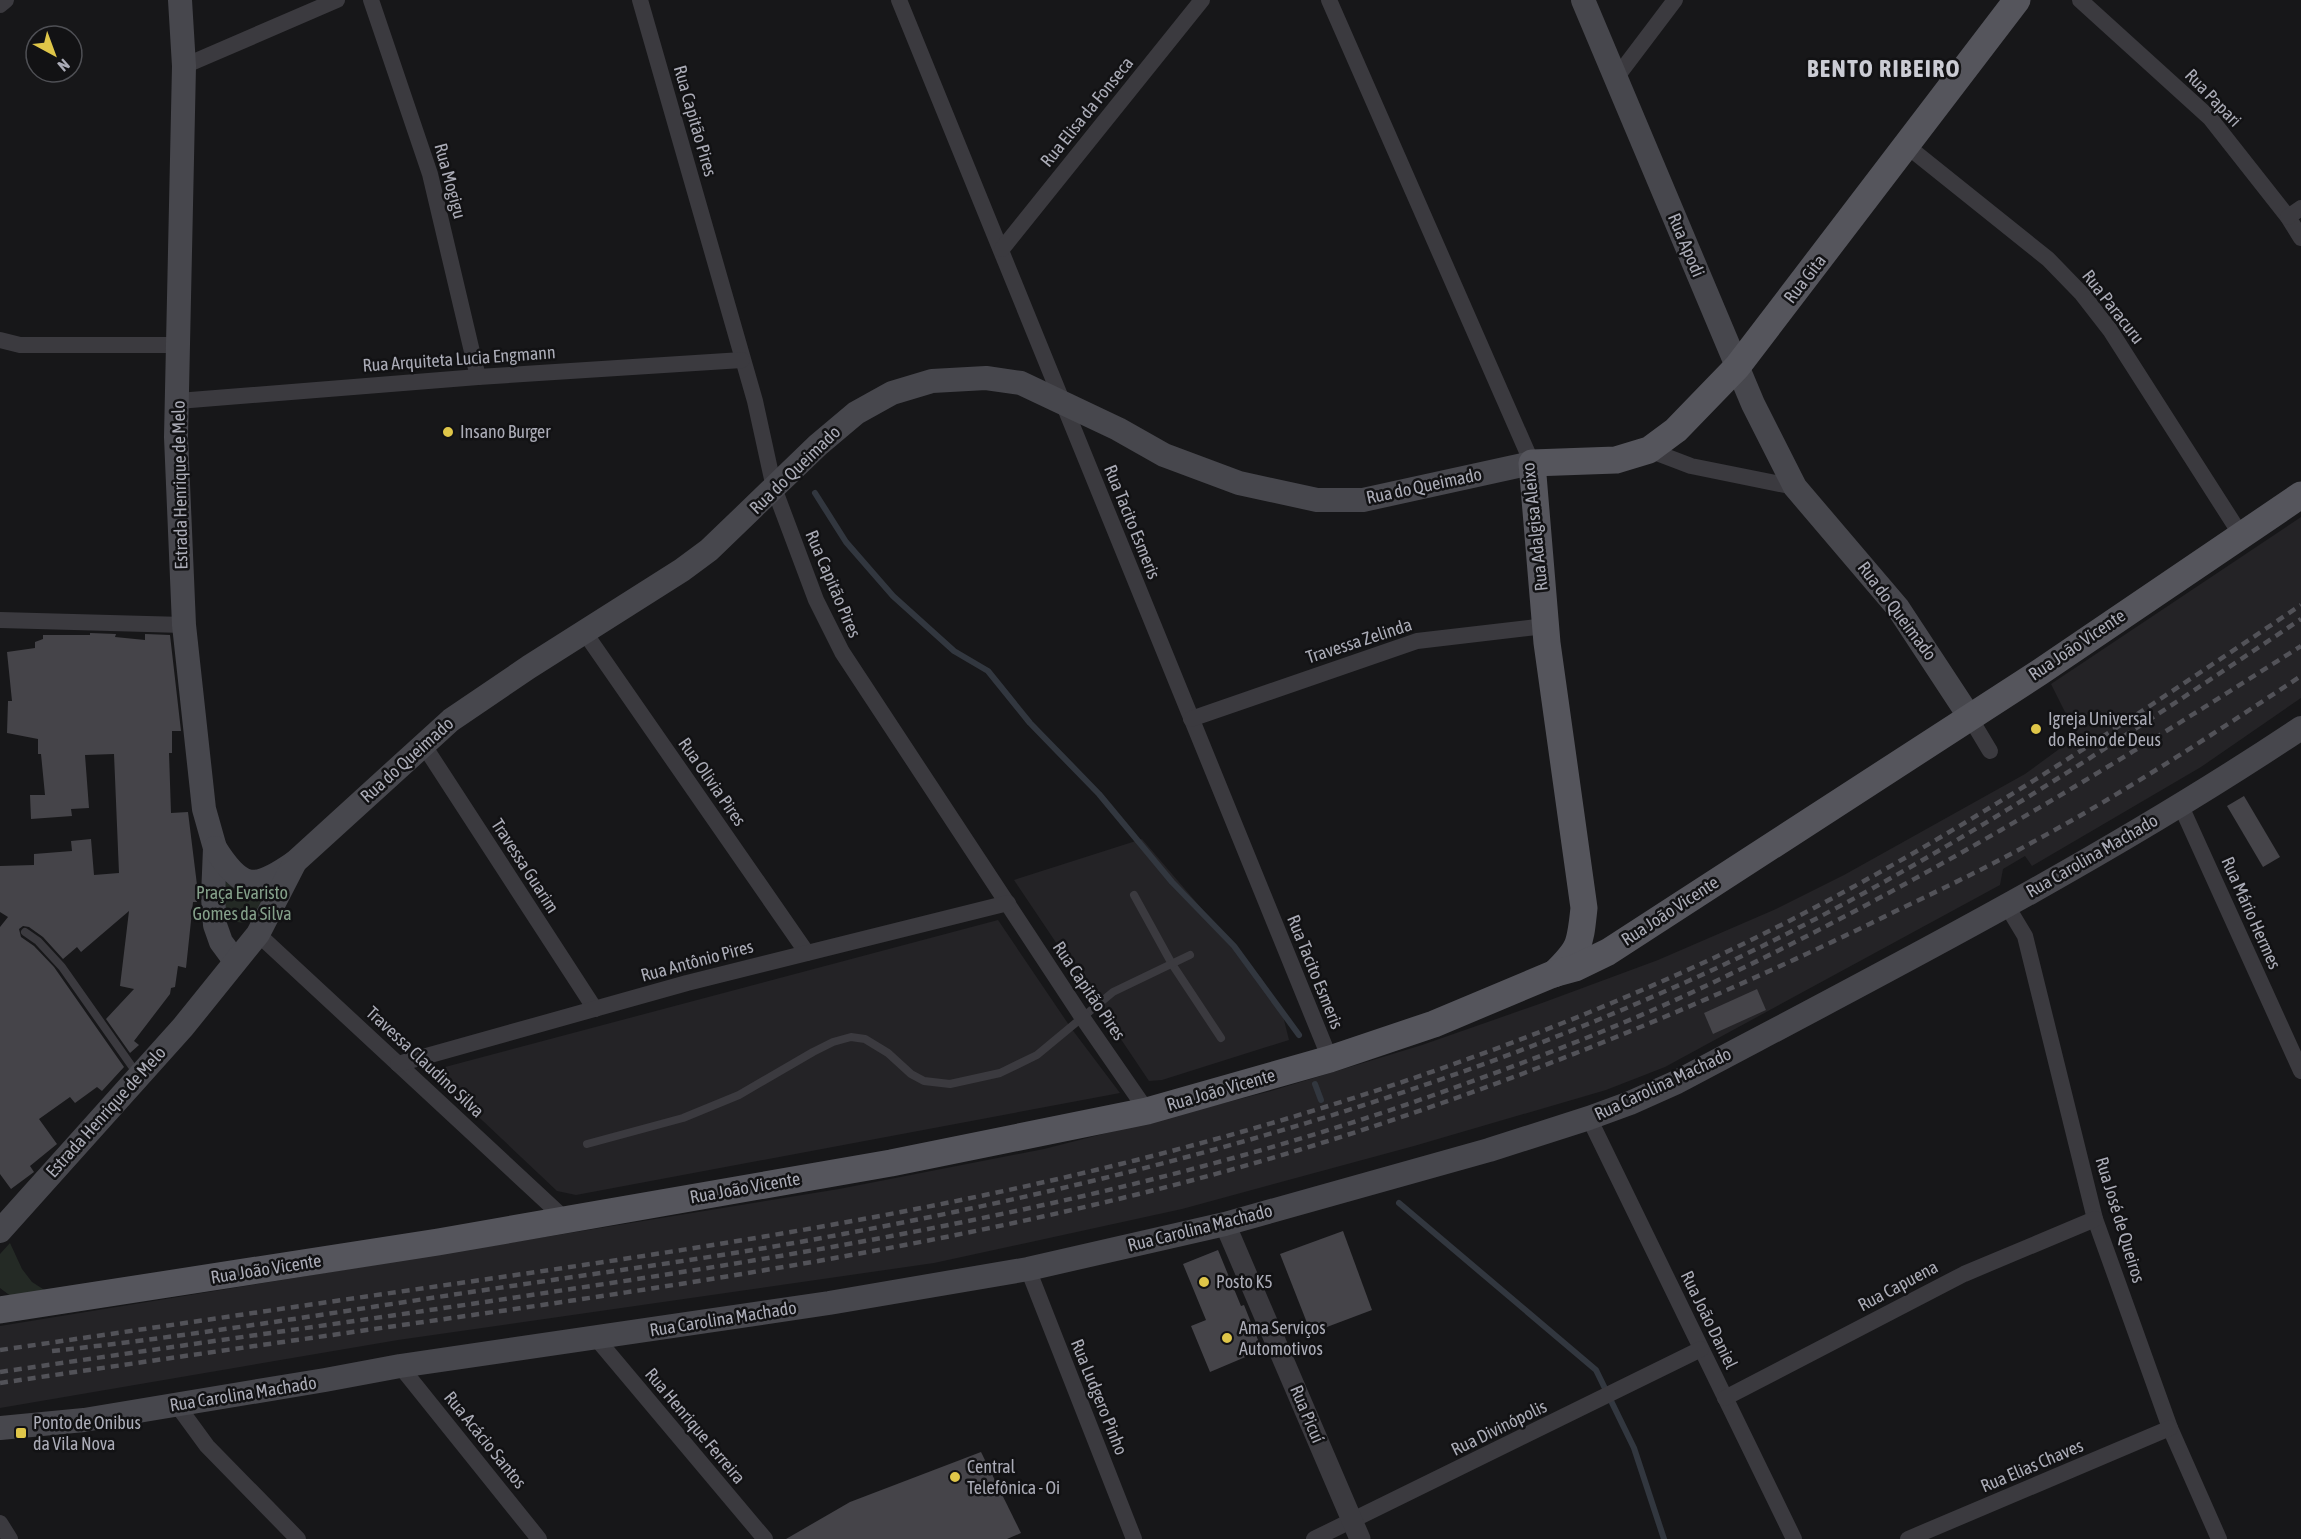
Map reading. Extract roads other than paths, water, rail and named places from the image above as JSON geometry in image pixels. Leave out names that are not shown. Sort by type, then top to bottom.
[{"type":"main road","name":"Estrada Henrique de Melo","points":[[180,0],[184,66],[176,437],[184,625],[204,809],[215,848],[213,897],[215,925],[221,942],[235,962]]},
{"type":"main road","name":"Rua Apodi","points":[[1583,0],[1737,367],[1771,443],[1795,487]]},
{"type":"main road","name":"Rua Gita","points":[[1532,463],[1616,460],[1649,450],[1676,430],[1737,367],[2017,0]]},
{"type":"main road","name":"Rua do Queimado","points":[[211,993],[258,934],[295,862],[423,744],[451,720],[529,667],[682,570],[709,550],[856,413],[892,393],[932,381],[986,378],[1021,383],[1118,429],[1164,455],[1239,483],[1317,500],[1363,500],[1532,463]]},
{"type":"main road","name":"Rua Adalgisa Aleixo","points":[[1532,463],[1545,626],[1584,908],[1581,938],[1575,952],[1553,974]]},
{"type":"main road","name":"Rua do Queimado","points":[[1795,487],[1898,608],[1969,716]]},
{"type":"main road","name":"Rua João Vicente","points":[[0,1310],[438,1242],[891,1163],[1147,1111],[1330,1059],[1434,1024],[1553,974],[1575,968],[1631,937],[2040,672],[2301,495]]},
{"type":"main road","name":"Rua Carolina Machado","points":[[0,1428],[84,1420],[177,1406],[400,1366],[829,1303],[1028,1269],[1225,1224],[1589,1118],[1630,1104],[1677,1082],[2007,906],[2180,804],[2301,728]]},
{"type":"main road","points":[[215,848],[235,876],[255,882],[276,875],[295,862]]},
{"type":"main road","points":[[1584,908],[1595,923],[1604,930],[1631,937]]},
{"type":"main road","name":"Estrada Henrique de Melo","points":[[2,1221],[183,1027],[211,993]]},
{"type":"street","points":[[0,5],[6,0]]},
{"type":"street","points":[[184,66],[337,0]]},
{"type":"street","name":"Rua Mogigu","points":[[371,0],[430,174],[478,377]]},
{"type":"street","name":"Rua Capitão Pires","points":[[640,0],[755,401],[774,488],[816,600],[842,652],[1082,1017],[1147,1111]]},
{"type":"street","name":"Rua Tacito Esmeris","points":[[899,0],[1330,1059]]},
{"type":"street","name":"Rua Elisa da Fonseca","points":[[1002,249],[1202,0]]},
{"type":"street","name":"Rua Adalgisa Aleixo","points":[[1329,0],[1532,463]]},
{"type":"street","points":[[1616,78],[1675,0]]},
{"type":"street","name":"Rua Papari","points":[[2080,0],[2210,118],[2295,213],[2301,238]]},
{"type":"street","name":"Rua Paracuru","points":[[1907,146],[2048,259],[2082,294],[2110,330],[2241,535]]},
{"type":"street","points":[[0,340],[20,345],[179,345]]},
{"type":"street","name":"Rua Arquiteta Lucia Engmann","points":[[178,400],[742,360]]},
{"type":"street","points":[[1649,450],[1691,466],[1795,487]]},
{"type":"street","points":[[0,620],[184,625]]},
{"type":"street","name":"Travessa Zelinda","points":[[1191,719],[1417,641],[1545,626]]},
{"type":"street","name":"Rua Olivia Pires","points":[[585,633],[807,953]]},
{"type":"street","name":"Rua do Queimado","points":[[1969,716],[1990,751]]},
{"type":"street","name":"Travessa Guarim","points":[[423,744],[595,1009]]},
{"type":"street","name":"Rua Mário Hermes","points":[[2180,804],[2301,1071]]},
{"type":"street","name":"Rua Antônio Pires","points":[[398,1064],[807,953],[1008,903]]},
{"type":"street","name":"Rua José de Queiros","points":[[2007,906],[2025,936],[2095,1219],[2170,1428],[2219,1539]]},
{"type":"street","name":"Travessa Claudino Silva","points":[[258,934],[565,1220]]},
{"type":"street","name":"Rua João Daniel","points":[[1589,1118],[1794,1539]]},
{"type":"street","name":"Rua Capuena","points":[[1725,1398],[1964,1274],[2095,1219]]},
{"type":"street","name":"Rua Picuí","points":[[1225,1224],[1357,1530]]},
{"type":"street","name":"Rua Ludgero Pinho","points":[[1028,1269],[1134,1539]]},
{"type":"street","name":"Rua Henrique Ferreira","points":[[596,1338],[765,1539]]},
{"type":"street","name":"Rua Divinópolis","points":[[1314,1539],[1357,1530],[1588,1406],[1701,1349]]},
{"type":"street","name":"Rua Acácio Santos","points":[[400,1366],[539,1539]]},
{"type":"street","points":[[177,1406],[207,1446],[298,1539]]},
{"type":"street","name":"Rua Elias Chaves","points":[[1908,1539],[2170,1428]]},
{"type":"street","points":[[0,1523],[10,1539]]},
{"type":"lane","points":[[1134,896],[1173,964],[1221,1038]]},
{"type":"lane","points":[[25,932],[38,941],[62,967],[138,1076]]},
{"type":"lane","points":[[587,1144],[683,1118],[738,1095],[833,1042],[851,1037],[865,1039],[888,1053],[911,1074],[924,1081],[950,1084],[999,1073],[1037,1055],[1113,992],[1190,956]]},
{"type":"waterway","points":[[815,493],[846,542],[893,596],[954,651],[988,671],[1030,723],[1099,794],[1172,882],[1234,946],[1299,1035]]},
{"type":"waterway","points":[[1315,1084],[1321,1100]]},
{"type":"waterway","points":[[1399,1203],[1596,1370],[1634,1448],[1664,1539]]},
{"type":"railway","points":[[0,1350],[576,1266],[849,1222],[1072,1176],[1245,1131],[1331,1105],[1416,1077],[1583,1015],[1749,941],[1831,899],[1912,854],[2070,758],[2301,605]]},
{"type":"railway","points":[[52,1351],[278,1321],[827,1237],[1042,1193],[1149,1167],[1360,1106],[1566,1033],[1751,952],[1833,910],[1992,819],[2071,770],[2301,619]]},
{"type":"railway","points":[[0,1372],[680,1272],[898,1235],[1114,1189],[1326,1131],[1431,1096],[1558,1049],[1651,1011],[1762,958],[1842,918],[1997,832],[2150,741],[2301,646]]},
{"type":"railway","points":[[0,1383],[608,1295],[808,1263],[1006,1225],[1202,1178],[1299,1150],[1453,1099],[1604,1042],[1827,944],[1982,869],[2066,824],[2168,762],[2301,676]]},
{"type":"place","name":"Insano Burger","points":[[448,432]]},
{"type":"place","name":"Igreja Universal do Reino de Deus","points":[[2036,729]]},
{"type":"place","name":"Posto K5","points":[[1204,1282]]},
{"type":"place","name":"Ama Serviços Automotivos","points":[[1227,1338]]},
{"type":"place","name":"Ponto de Onibus da Vila Nova","points":[[21,1433]]},
{"type":"place","name":"Central Telefônica - Oi","points":[[955,1477]]},
{"type":"district","name":"BENTO RIBEIRO","points":[[1884,69]]},
{"type":"park label","name":"Praça Evaristo Gomes da Silva","points":[[242,903]]}]
